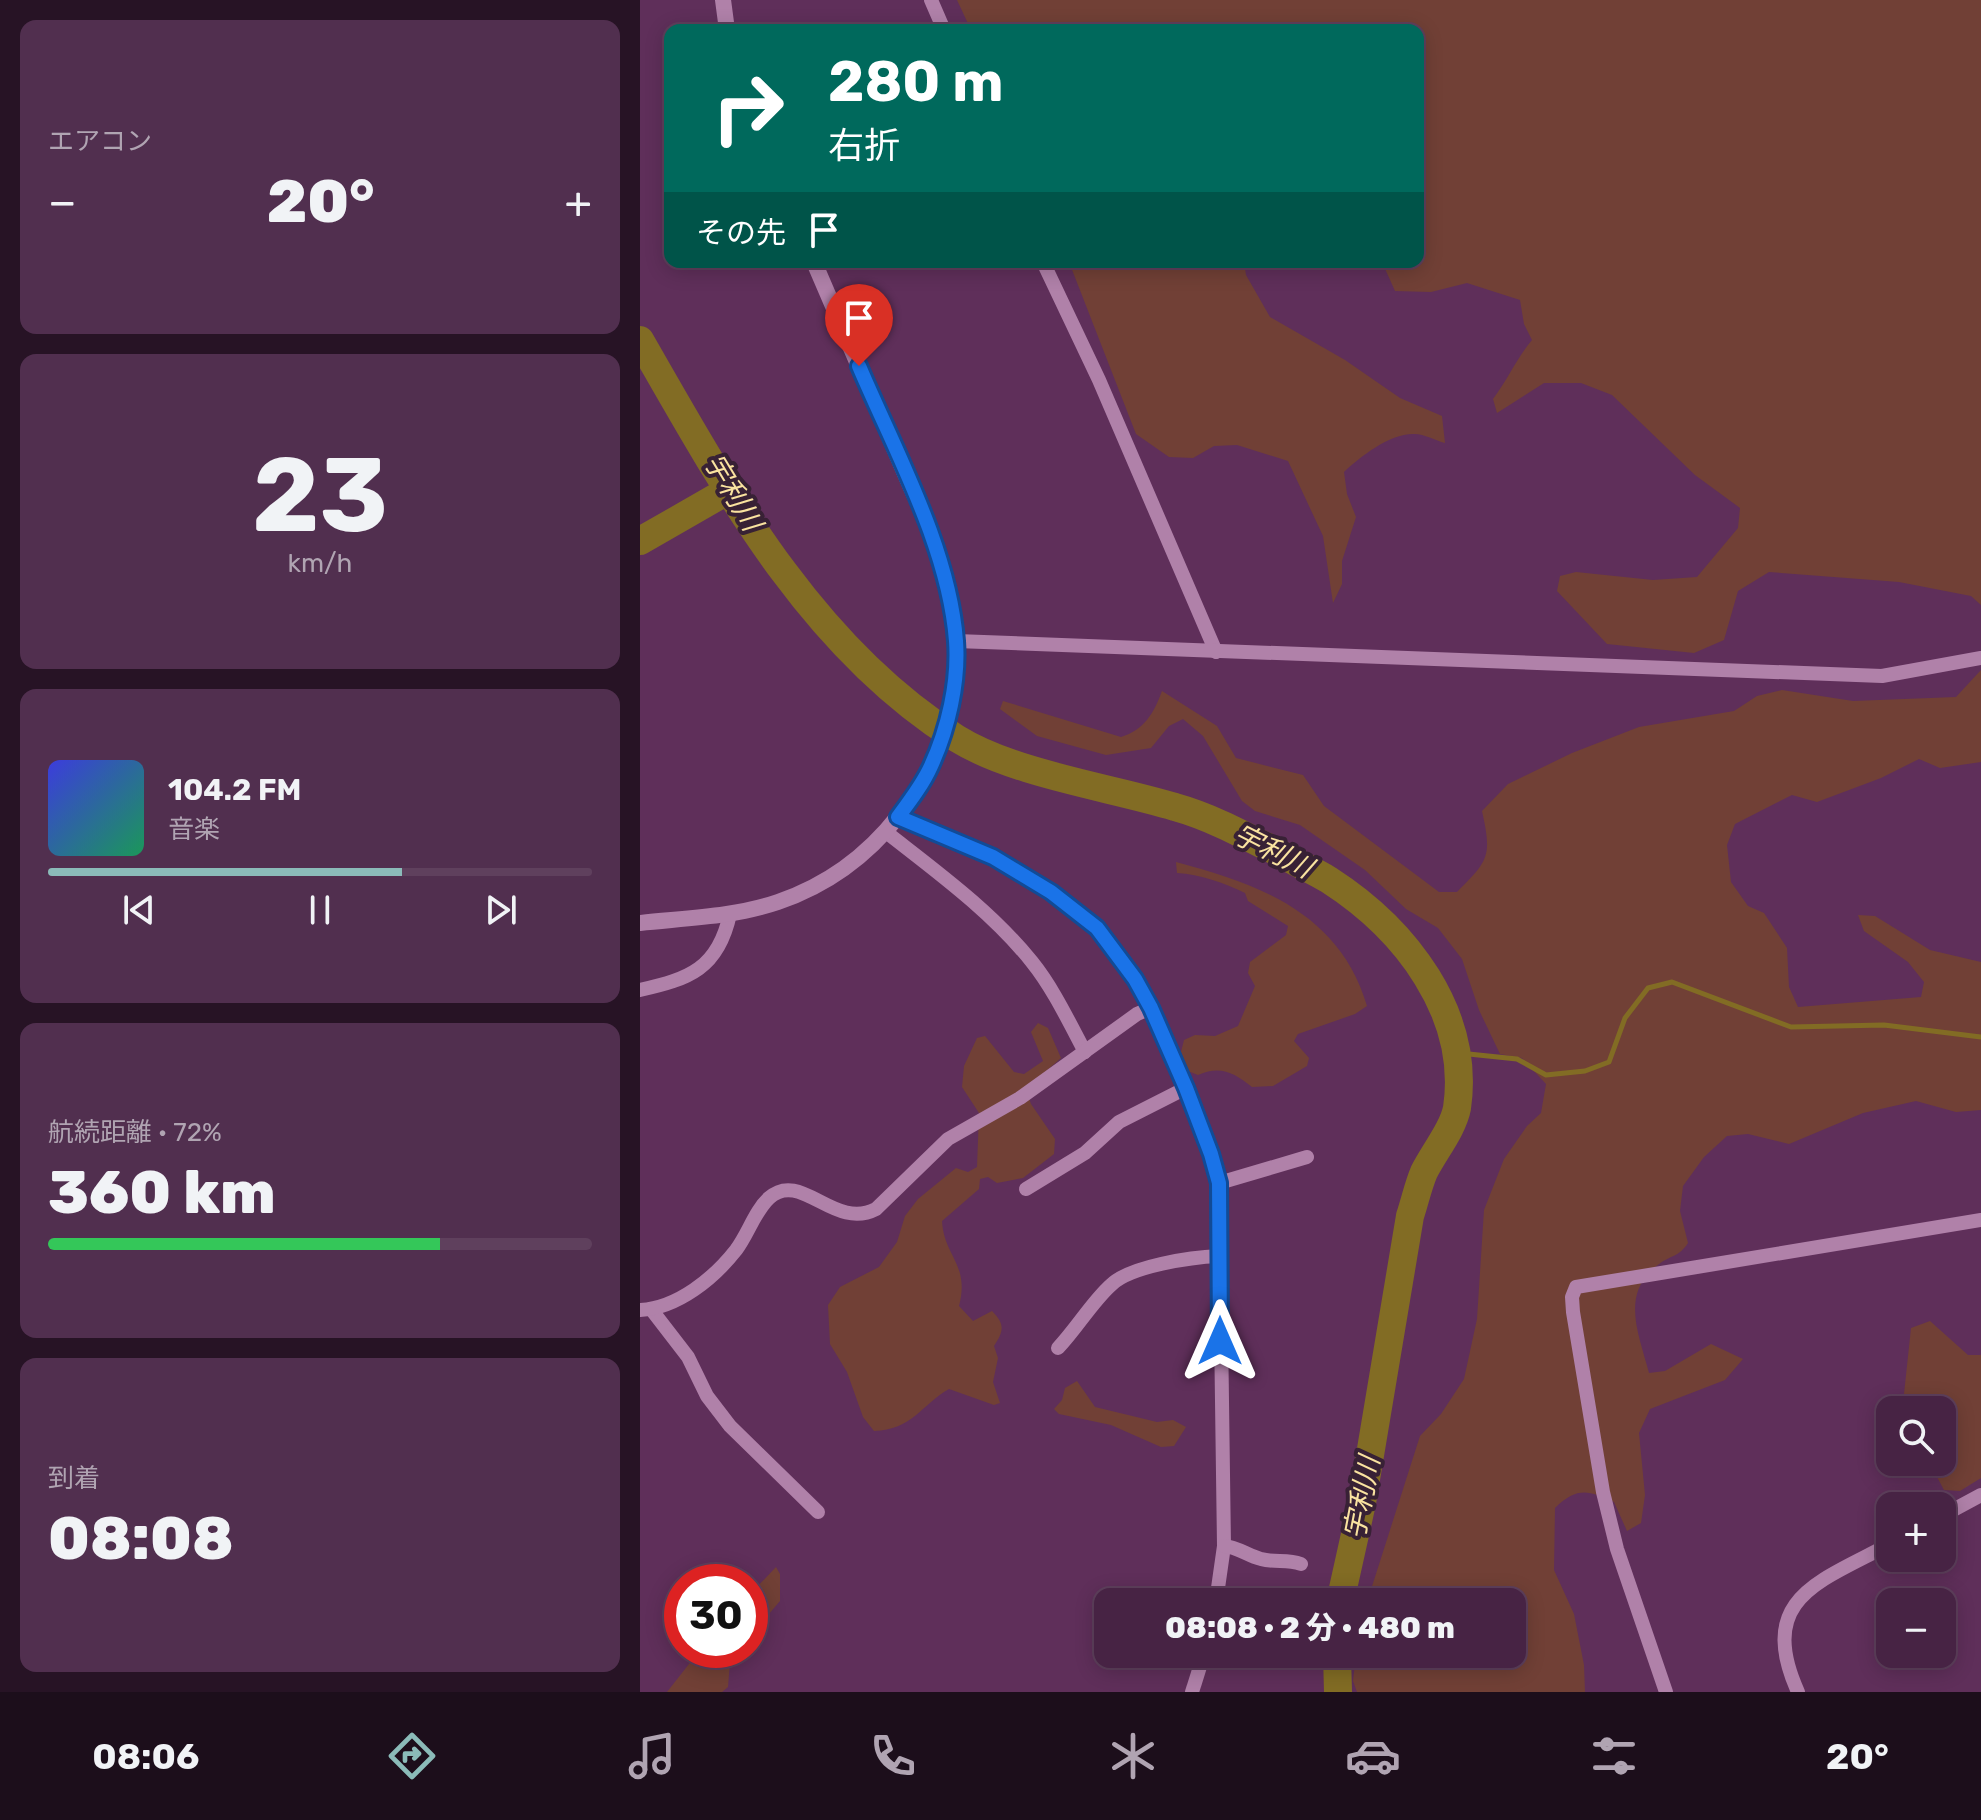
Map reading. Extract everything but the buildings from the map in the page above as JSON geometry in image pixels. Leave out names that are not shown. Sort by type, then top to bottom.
[{"type":"street","points":[[723,0],[726,24]]},
{"type":"street","points":[[931,0],[941,24]]},
{"type":"street","points":[[640,923],[730,914],[776,903],[818,885],[852,863],[886,832],[931,766],[944,730],[955,678],[956,641],[946,578],[921,511],[817,268]]},
{"type":"street","points":[[1046,268],[1105,394],[1216,652]]},
{"type":"street","points":[[956,641],[1882,676],[1981,658]]},
{"type":"street","points":[[898,817],[993,857],[1082,914],[1114,948],[1151,1008],[1186,1088],[1219,1183],[1224,1546],[1218,1588]]},
{"type":"street","points":[[886,832],[946,878],[1007,934],[1035,965],[1085,1052]]},
{"type":"street","points":[[640,990],[683,980],[702,967],[721,942],[730,914]]},
{"type":"street","points":[[818,1512],[730,1426],[707,1396],[688,1357],[646,1309],[671,1303],[706,1281],[736,1250],[769,1198],[784,1190],[800,1191],[847,1215],[862,1216],[876,1209],[948,1139],[1020,1098],[1137,1014],[1151,1008]]},
{"type":"street","points":[[1026,1189],[1085,1153],[1119,1122],[1186,1088]]},
{"type":"street","points":[[1219,1183],[1307,1157]]},
{"type":"street","points":[[1666,1692],[1617,1549],[1603,1492],[1573,1312],[1572,1297],[1576,1287],[1981,1220]]},
{"type":"street","points":[[1058,1348],[1113,1282],[1126,1273],[1219,1256]]},
{"type":"street","points":[[1956,1508],[1981,1495]]},
{"type":"street","points":[[1224,1546],[1234,1547],[1259,1559],[1288,1559],[1301,1564]]},
{"type":"street","points":[[1798,1692],[1784,1651],[1785,1624],[1795,1600],[1876,1551]]},
{"type":"street","points":[[1192,1692],[1200,1668]]},
{"type":"shaded area","points":[[957,0],[1981,0],[1981,605],[1971,596],[1899,582],[1769,572],[1738,591],[1724,640],[1694,653],[1607,644],[1557,591],[1560,576],[1576,572],[1653,580],[1697,577],[1738,528],[1740,508],[1695,475],[1612,395],[1581,383],[1544,383],[1497,413],[1493,399],[1532,340],[1524,324],[1520,300],[1467,283],[1431,292],[1395,291],[1385,268],[1424,268],[1424,24],[968,24]]},
{"type":"shaded area","points":[[1071,268],[1245,268],[1270,317],[1345,360],[1400,398],[1442,416],[1445,443],[1420,435],[1404,435],[1376,447],[1344,472],[1347,494],[1356,517],[1342,561],[1342,584],[1333,603],[1323,536],[1288,461],[1237,445],[1214,446],[1193,458],[1169,457],[1136,434]]},
{"type":"shaded area","points":[[1981,670],[1981,762],[1940,768],[1919,759],[1881,778],[1817,802],[1792,795],[1735,824],[1727,845],[1731,882],[1748,906],[1764,913],[1787,948],[1789,987],[1798,1007],[1921,997],[1924,982],[1908,962],[1864,931],[1858,915],[1875,916],[1930,950],[1981,962],[1981,1110],[1956,1112],[1916,1101],[1863,1113],[1789,1144],[1748,1134],[1727,1136],[1704,1157],[1683,1186],[1680,1211],[1688,1243],[1647,1275],[1636,1301],[1637,1329],[1649,1373],[1665,1371],[1711,1344],[1743,1359],[1725,1380],[1650,1409],[1639,1433],[1645,1495],[1641,1523],[1627,1531],[1614,1502],[1590,1493],[1576,1494],[1555,1508],[1554,1570],[1574,1614],[1584,1665],[1585,1692],[1357,1692],[1353,1681],[1354,1668],[1526,1668],[1526,1588],[1371,1588],[1420,1436],[1441,1414],[1464,1379],[1477,1319],[1484,1210],[1504,1159],[1527,1126],[1541,1113],[1546,1084],[1522,1058],[1500,1054],[1479,1010],[1462,959],[1438,928],[1406,909],[1365,870],[1300,825],[1255,811],[1242,801],[1203,736],[1183,719],[1169,726],[1151,748],[1106,755],[1037,736],[1000,709],[1003,701],[1121,737],[1147,720],[1162,691],[1217,726],[1236,758],[1303,775],[1324,806],[1439,892],[1457,892],[1476,872],[1485,856],[1487,838],[1482,811],[1508,784],[1572,753],[1639,727],[1734,711],[1757,696],[1782,690],[1853,701],[1956,697]]},
{"type":"shaded area","points":[[1176,862],[1237,881],[1293,908],[1317,926],[1338,948],[1354,974],[1367,1006],[1355,1014],[1298,1034],[1294,1041],[1309,1058],[1307,1066],[1273,1086],[1252,1087],[1233,1074],[1220,1071],[1198,1075],[1188,1071],[1181,1052],[1184,1040],[1195,1035],[1215,1036],[1238,1026],[1255,986],[1248,973],[1250,962],[1286,935],[1288,926],[1248,901],[1245,893],[1212,880],[1177,873]]},
{"type":"shaded area","points":[[1038,1023],[1048,1028],[1061,1058],[1026,1089],[1031,1104],[1055,1139],[1054,1154],[1023,1178],[997,1183],[988,1177],[980,1179],[979,1189],[942,1221],[961,1280],[959,1306],[973,1321],[992,1311],[1001,1324],[1000,1336],[994,1346],[998,1358],[993,1382],[1000,1403],[994,1405],[949,1389],[907,1421],[887,1430],[874,1431],[863,1417],[847,1372],[830,1344],[828,1305],[840,1287],[879,1267],[897,1242],[905,1216],[918,1199],[956,1168],[968,1172],[977,1167],[979,1113],[962,1087],[964,1066],[977,1038],[985,1036],[1014,1072],[1024,1074],[1043,1061],[1031,1032]]},
{"type":"shaded area","points":[[1930,1321],[1968,1355],[1981,1355],[1981,1478],[1960,1491],[1944,1490],[1936,1476],[1956,1476],[1956,1396],[1904,1396],[1911,1328]]},
{"type":"shaded area","points":[[1077,1381],[1095,1407],[1157,1422],[1173,1420],[1186,1427],[1174,1446],[1161,1447],[1111,1425],[1059,1414],[1054,1409],[1062,1400],[1065,1388]]},
{"type":"shaded area","points":[[776,1567],[780,1574],[780,1601],[768,1615],[768,1575]]},
{"type":"shaded area","points":[[686,1668],[730,1668],[728,1687],[722,1692],[667,1692]]},
{"type":"waterway","name":"宇利川","points":[[640,340],[704,451],[774,559],[856,657],[904,700],[956,738],[1005,761],[1201,816],[1317,873],[1357,900],[1383,923],[1427,977],[1443,1007],[1454,1039],[1459,1073],[1457,1108],[1424,1172],[1410,1216],[1362,1503],[1343,1588]]},
{"type":"waterway","points":[[640,541],[729,490]]},
{"type":"waterway","points":[[1459,1053],[1517,1059],[1546,1075],[1585,1071],[1609,1062],[1625,1018],[1648,988],[1672,982],[1791,1027],[1884,1025],[1981,1037]]},
{"type":"waterway","name":"宇利川","points":[[1337,1668],[1338,1692]]},
{"type":"route","points":[[859,366],[946,578],[956,641],[955,678],[944,730],[931,766],[898,817],[910,825],[993,857],[1051,892],[1097,928],[1135,979],[1186,1088],[1219,1183],[1220,1341]]}]
